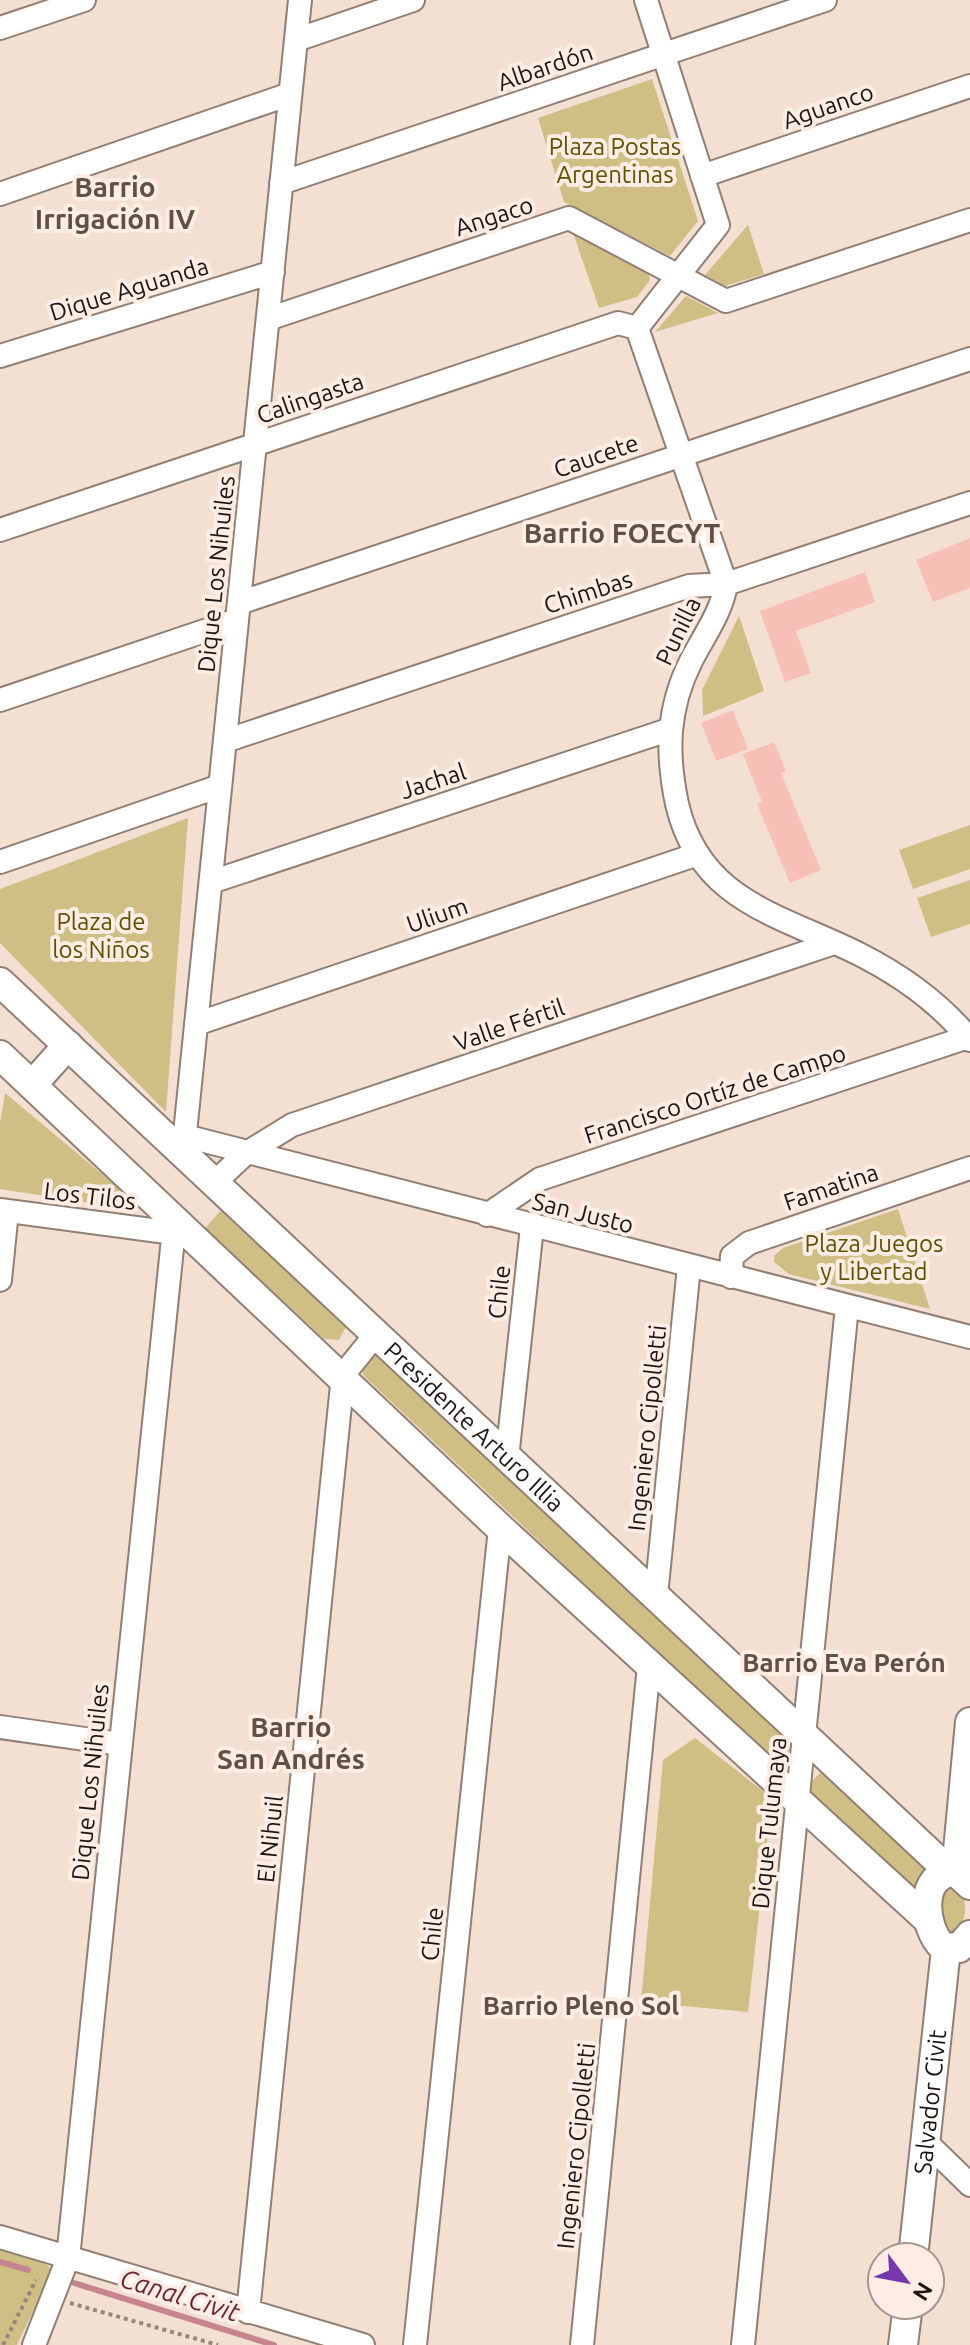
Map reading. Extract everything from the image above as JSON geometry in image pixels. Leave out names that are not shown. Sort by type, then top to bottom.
[{"type":"street","points":[[0,28],[84,0]]},
{"type":"street","name":"Dique Los Nihuiles","points":[[184,1145],[300,0]]},
{"type":"street","points":[[296,40],[413,0]]},
{"type":"street","points":[[637,328],[718,225],[646,0]]},
{"type":"street","name":"Albardón","points":[[281,183],[825,0]]},
{"type":"street","name":"Aguanco","points":[[702,176],[970,86]]},
{"type":"street","points":[[0,194],[290,94]]},
{"type":"street","name":"Angaco","points":[[268,319],[569,218],[726,301],[970,220]]},
{"type":"street","name":"Dique Aguanda","points":[[0,356],[273,272]]},
{"type":"street","name":"Calingasta","points":[[0,530],[618,323],[637,328]]},
{"type":"street","name":"Punilla","points":[[637,328],[726,584],[678,692],[671,729],[674,791],[681,822],[695,855],[711,874],[751,903],[879,964],[913,986],[969,1039]]},
{"type":"street","name":"Caucete","points":[[0,700],[238,611],[679,455],[970,359]]},
{"type":"street","name":"Chimbas","points":[[225,741],[689,586],[726,584],[970,503]]},
{"type":"street","name":"Jachal","points":[[211,882],[671,729]]},
{"type":"street","points":[[0,862],[220,786]]},
{"type":"street","name":"Ulium","points":[[196,1024],[695,855]]},
{"type":"street","name":"Valle Fértil","points":[[214,1183],[245,1154],[292,1125],[834,943]]},
{"type":"street","name":"Presidente Arturo Illia","points":[[0,982],[184,1145],[214,1183],[959,1876]]},
{"type":"street","name":"Francisco Ortíz de Campo","points":[[487,1215],[540,1179],[969,1039]]},
{"type":"street","points":[[32,1085],[68,1045]]},
{"type":"street","points":[[0,1055],[175,1226],[343,1375],[500,1528],[927,1919]]},
{"type":"street","name":"San Justo","points":[[184,1145],[245,1154],[970,1337]]},
{"type":"street","name":"Famatina","points":[[731,1277],[732,1256],[749,1243],[970,1168]]},
{"type":"street","points":[[0,1280],[4,1211]]},
{"type":"street","name":"Los Tilos","points":[[4,1211],[175,1226]]},
{"type":"street","name":"Dique Los Nihuiles","points":[[34,2345],[66,2266],[175,1226]]},
{"type":"street","name":"Chile","points":[[507,1458],[532,1227]]},
{"type":"street","name":"Ingeniero Cipolletti","points":[[656,1596],[689,1266]]},
{"type":"street","name":"Dique Tulumaya","points":[[743,2345],[847,1306]]},
{"type":"street","points":[[343,1375],[376,1334]]},
{"type":"street","name":"El Nihuil","points":[[248,2312],[343,1375]]},
{"type":"street","name":"Chile","points":[[415,2345],[500,1528]]},
{"type":"street","name":"Ingeniero Cipolletti","points":[[582,2345],[649,1665]]},
{"type":"street","points":[[961,1947],[933,1937],[927,1919],[927,1905],[934,1883],[959,1876],[970,1722]]},
{"type":"street","points":[[0,1727],[120,1744]]},
{"type":"street","name":"Salvador Civit","points":[[915,2241],[926,2142],[961,1947]]},
{"type":"street","points":[[926,2142],[970,2185]]},
{"type":"street","points":[[0,2237],[66,2266],[363,2345]]},
{"type":"street","points":[[903,2345],[906,2321]]},
{"type":"path","points":[[3,2345],[35,2281],[49,2269],[66,2266]]},
{"type":"path","points":[[55,2299],[218,2345]]},
{"type":"green space","name":"Plaza Postas Argentinas","points":[[652,79],[698,221],[670,256],[564,202],[538,118]]},
{"type":"green space","points":[[748,225],[764,274],[725,286],[705,275]]},
{"type":"green space","name":"Plaza Postas Argentinas","points":[[573,233],[648,272],[650,280],[637,297],[599,308]]},
{"type":"green space","points":[[686,296],[718,313],[655,332]]},
{"type":"green space","points":[[739,616],[764,691],[703,716],[702,690]]},
{"type":"green space","name":"Plaza de los Niños","points":[[188,818],[166,1112],[0,943],[0,889]]},
{"type":"green space","points":[[970,825],[970,869],[913,889],[899,850]]},
{"type":"green space","points":[[970,880],[970,924],[931,937],[917,898]]},
{"type":"green space","points":[[5,1093],[120,1189],[116,1207],[0,1189],[0,1123]]},
{"type":"green space","points":[[226,1205],[348,1323],[339,1340],[324,1339],[205,1228]]},
{"type":"green space","name":"Plaza Juegos y Libertad","points":[[898,1209],[930,1309],[789,1274],[774,1262],[774,1256],[783,1248]]},
{"type":"green space","points":[[371,1355],[381,1356],[786,1736],[790,1747],[785,1764],[775,1764],[364,1376],[361,1368]]},
{"type":"green space","points":[[695,1738],[763,1791],[771,1806],[748,2012],[641,2002],[663,1760]]},
{"type":"green space","points":[[823,1770],[928,1866],[913,1893],[810,1794],[810,1783]]},
{"type":"green space","points":[[950,1883],[962,1890],[965,1910],[962,1922],[950,1938],[938,1911]]},
{"type":"green space","points":[[0,2249],[41,2261],[53,2270],[17,2345],[0,2345]]},
{"type":"building","points":[[970,538],[970,588],[933,602],[916,560]]},
{"type":"building","points":[[865,572],[875,602],[796,631],[811,673],[785,682],[760,611]]},
{"type":"building","points":[[733,710],[748,749],[716,761],[701,723]]},
{"type":"building","points":[[774,742],[786,771],[781,773],[821,870],[790,883],[757,804],[762,802],[743,754]]},
{"type":"waterway","name":"Canal Civit","points":[[0,2262],[28,2270]]},
{"type":"waterway","name":"Canal Civit","points":[[74,2283],[274,2345]]},
{"type":"district","name":"Barrio Irrigación IV","points":[[115,202]]},
{"type":"district","name":"Barrio FOECYT","points":[[622,532]]},
{"type":"district","name":"Barrio Eva Perón","points":[[844,1662]]},
{"type":"district","name":"Barrio San Andrés","points":[[291,1742]]},
{"type":"district","name":"Barrio Pleno Sol","points":[[581,2005]]}]
